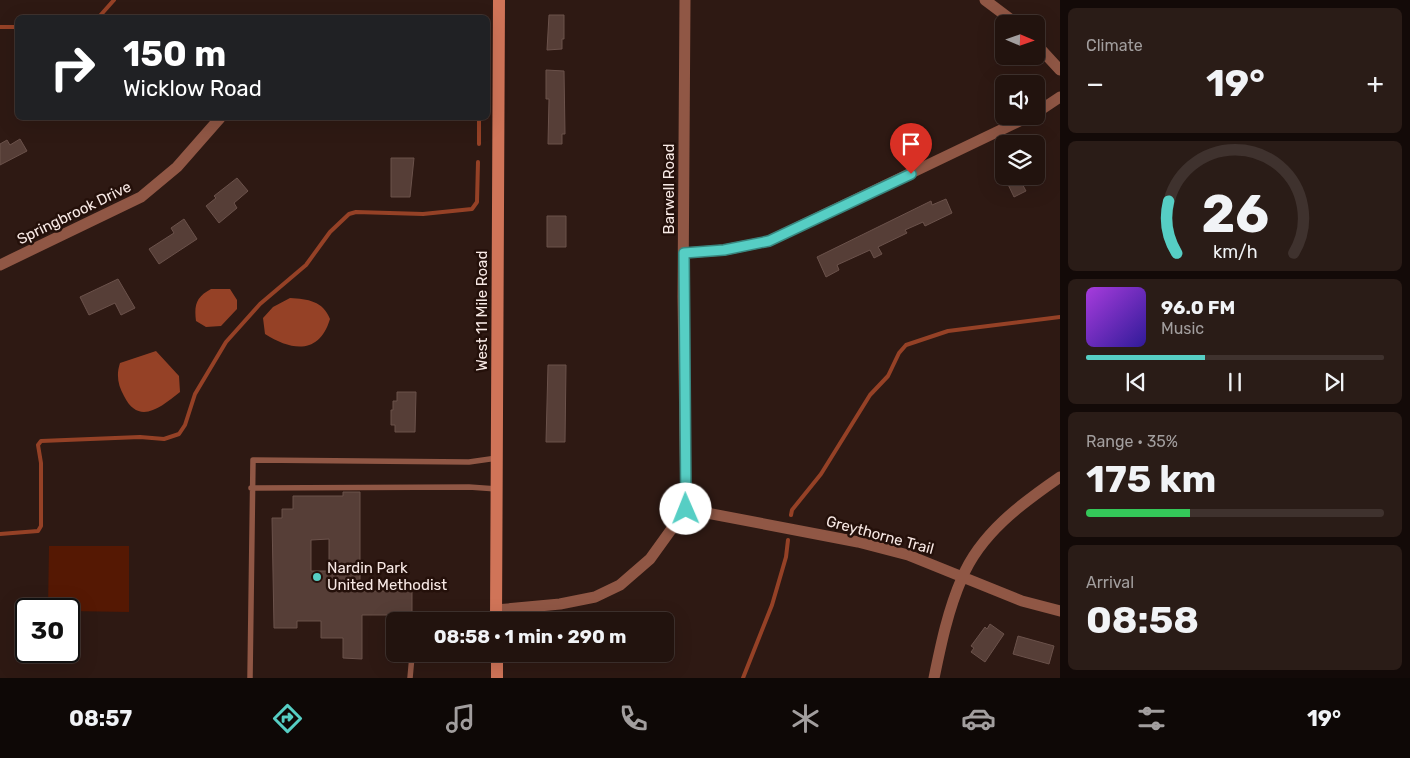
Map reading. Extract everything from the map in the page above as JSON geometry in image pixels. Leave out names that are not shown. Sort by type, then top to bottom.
[{"type":"street","name":"West 11 Mile Road","points":[[496,612],[497,458],[493,62],[499,0]]},
{"type":"street","name":"Barwell Road","points":[[685,0],[686,509]]},
{"type":"street","points":[[985,0],[1005,15]]},
{"type":"street","points":[[1045,54],[1060,70]]},
{"type":"street","points":[[1045,107],[1060,96]]},
{"type":"street","name":"Springbrook Drive","points":[[0,265],[141,197],[177,168],[218,120]]},
{"type":"street","points":[[684,253],[724,250],[769,241],[1011,125]]},
{"type":"street","points":[[934,678],[946,620],[962,576],[1000,524],[1029,498],[1060,477]]},
{"type":"street","points":[[517,612],[595,597],[620,585],[650,559],[686,509]]},
{"type":"street","name":"Greythorne Trail","points":[[686,509],[858,542],[908,555],[1022,601],[1060,611]]},
{"type":"street","points":[[497,662],[497,678]]},
{"type":"lane","points":[[250,678],[251,488],[253,460],[469,462],[497,458]]},
{"type":"lane","points":[[251,488],[469,487],[497,489]]},
{"type":"lane","points":[[410,678],[411,662]]},
{"type":"shaded area","points":[[211,289],[230,289],[237,300],[237,309],[221,326],[206,327],[196,321],[195,310],[199,298]]},
{"type":"shaded area","points":[[290,298],[314,302],[323,308],[330,319],[325,331],[312,344],[295,346],[285,344],[265,334],[263,318],[273,307]]},
{"type":"shaded area","points":[[156,351],[179,376],[180,392],[158,408],[143,412],[136,410],[130,405],[124,396],[118,380],[119,367],[120,363]]},
{"type":"shaded area","points":[[49,546],[129,546],[129,612],[80,611],[80,598],[48,598]]},
{"type":"building","points":[[549,15],[564,15],[562,49],[547,50]]},
{"type":"building","points":[[546,70],[564,71],[565,134],[562,134],[562,144],[548,144],[549,99],[546,99]]},
{"type":"building","points":[[20,139],[27,151],[0,165],[0,144],[7,140],[10,145]]},
{"type":"building","points":[[391,158],[414,158],[410,197],[391,197]]},
{"type":"building","points":[[237,178],[248,191],[234,203],[237,208],[219,223],[206,206],[216,198],[214,196]]},
{"type":"building","points":[[1008,185],[1023,185],[1026,191],[1014,197]]},
{"type":"building","points":[[946,199],[952,213],[925,226],[923,222],[905,230],[907,233],[878,247],[882,254],[874,258],[870,250],[837,265],[839,270],[826,277],[817,257],[931,201],[932,205]]},
{"type":"building","points":[[547,216],[566,216],[566,247],[547,247]]},
{"type":"building","points":[[184,219],[197,239],[159,264],[149,249],[174,233],[171,228]]},
{"type":"building","points":[[118,279],[135,308],[121,315],[115,303],[89,315],[80,297]]},
{"type":"building","points":[[548,365],[566,365],[565,442],[546,442]]},
{"type":"building","points":[[397,392],[416,392],[415,432],[395,432],[395,425],[391,425],[391,410],[393,410],[393,401],[397,401]]},
{"type":"building","name":"Nardin Park United Methodist","points":[[343,492],[360,492],[360,591],[400,591],[400,583],[412,583],[412,612],[386,612],[386,615],[362,615],[362,659],[343,658],[343,638],[321,638],[321,621],[297,621],[297,628],[274,628],[272,518],[282,518],[282,509],[293,509],[293,496],[343,496]],"holes":[[[329,539],[329,571],[311,571],[311,540]]]},
{"type":"building","points":[[990,624],[1004,634],[985,662],[971,652],[974,648],[971,646],[985,627],[987,629]]},
{"type":"building","points":[[1018,636],[1054,646],[1049,664],[1013,654]]},
{"type":"waterway","points":[[101,15],[114,0]]},
{"type":"waterway","points":[[0,27],[15,27]]},
{"type":"waterway","points":[[479,120],[479,144]]},
{"type":"waterway","points":[[0,534],[38,531],[41,526],[41,463],[38,445],[41,441],[140,437],[164,439],[179,434],[185,425],[195,394],[226,342],[260,304],[306,265],[330,232],[349,214],[356,212],[423,214],[472,209],[477,202],[478,162]]},
{"type":"waterway","points":[[791,515],[792,510],[821,474],[870,395],[888,376],[899,353],[906,345],[948,331],[1060,317]]},
{"type":"waterway","points":[[743,678],[772,605],[786,557],[788,540]]},
{"type":"place","name":"Nardin Park United Methodist","points":[[317,577]]},
{"type":"route","points":[[686,509],[684,253],[724,250],[769,241],[911,174]]}]
